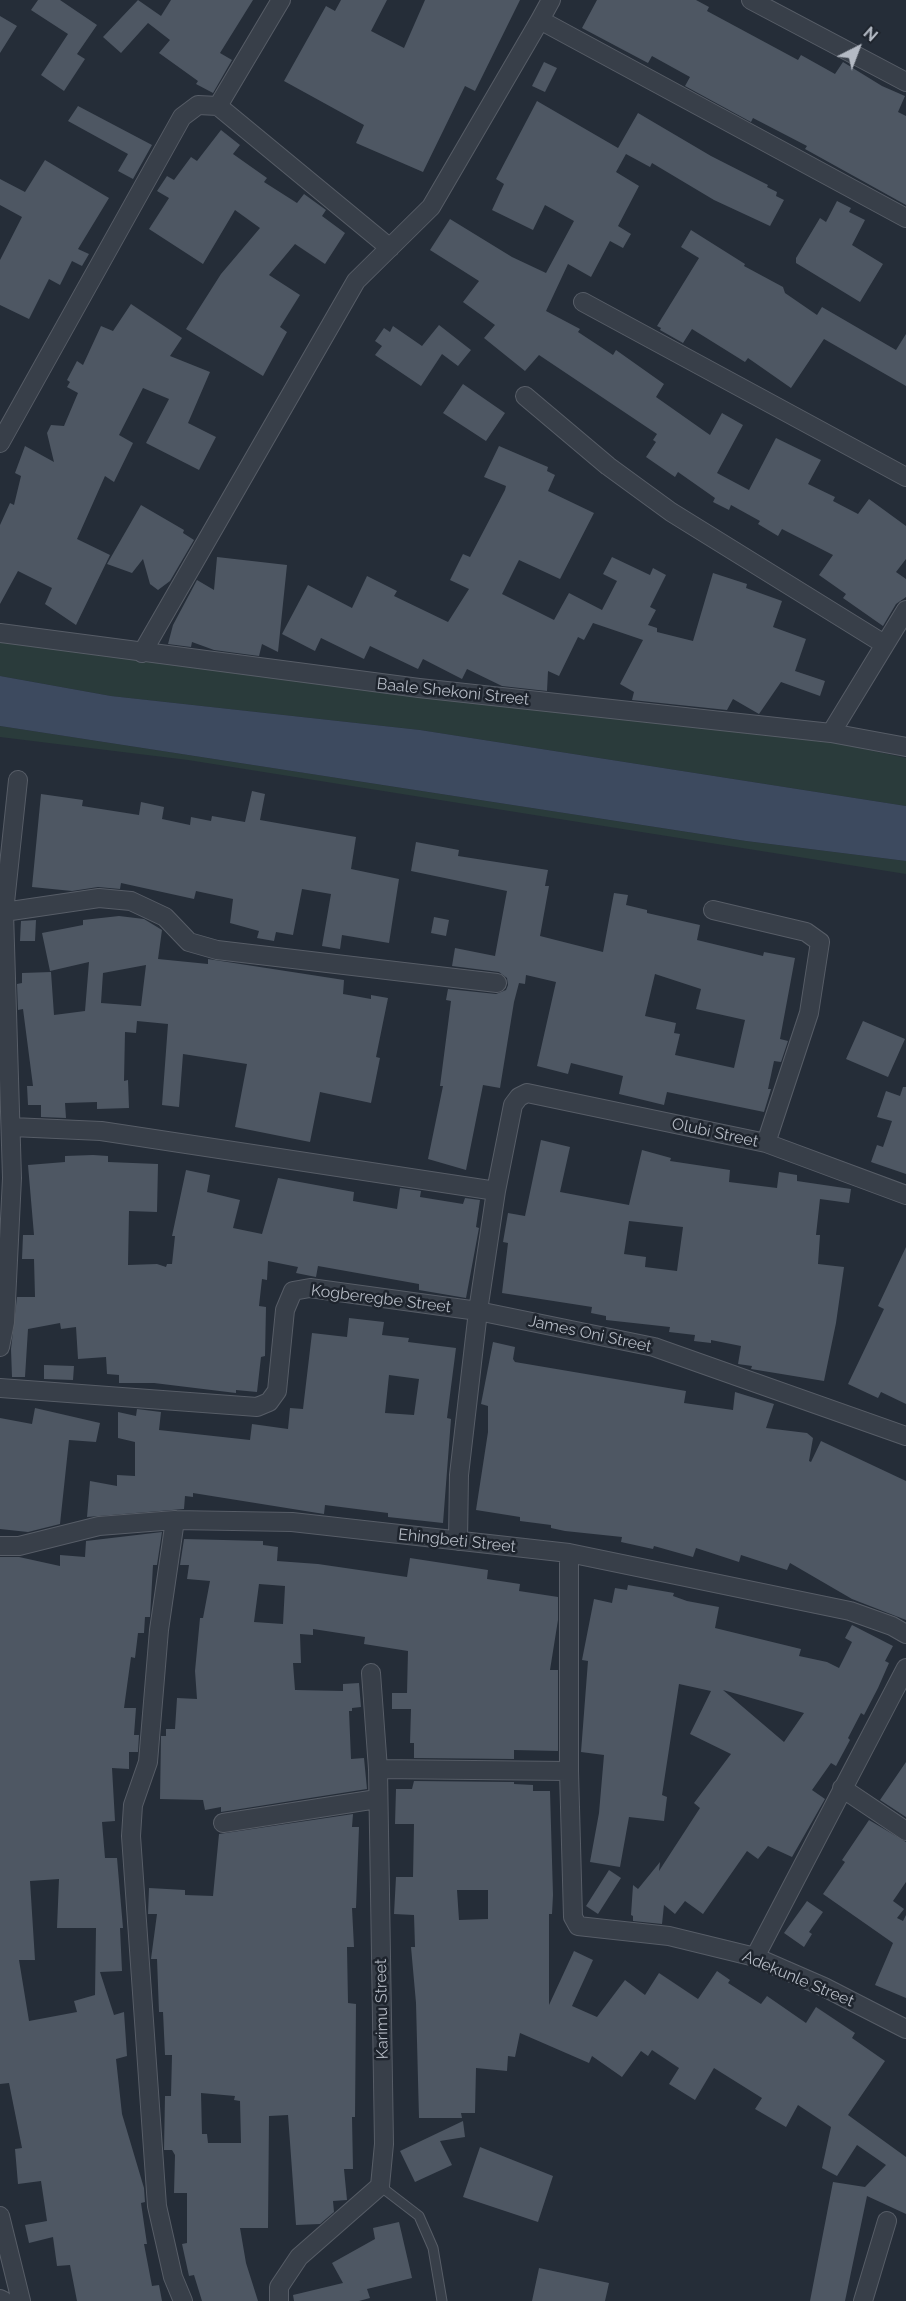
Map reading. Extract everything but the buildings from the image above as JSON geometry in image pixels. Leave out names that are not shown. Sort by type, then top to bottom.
[{"type":"street","points":[[218,106],[282,0]]},
{"type":"street","points":[[142,653],[356,281],[431,207],[551,0]]},
{"type":"street","points":[[751,0],[906,82]]},
{"type":"street","points":[[540,20],[906,218]]},
{"type":"street","points":[[0,442],[182,117],[198,105],[218,106],[390,248]]},
{"type":"street","points":[[583,302],[906,477]]},
{"type":"street","points":[[525,396],[608,466],[671,512],[884,644]]},
{"type":"street","points":[[831,733],[906,610]]},
{"type":"street","name":"Baale Shekoni Street","points":[[0,633],[419,688],[831,733],[906,747]]},
{"type":"street","points":[[0,1347],[5,1322],[6,1178],[12,1127],[3,921],[18,780]]},
{"type":"street","points":[[3,921],[99,898],[131,902],[165,917],[189,942],[217,950],[497,983]]},
{"type":"street","points":[[713,910],[806,932],[820,942],[809,1012],[765,1143]]},
{"type":"street","name":"Olubi Street","points":[[496,1191],[513,1105],[519,1096],[527,1093],[765,1143],[906,1195]]},
{"type":"street","points":[[12,1127],[101,1131],[496,1191],[478,1311],[459,1475],[458,1541]]},
{"type":"street","name":"Kogberegbe Street","points":[[0,1388],[257,1407],[269,1402],[277,1391],[285,1310],[293,1291],[310,1288],[478,1311]]},
{"type":"street","name":"James Oni Street","points":[[478,1311],[654,1347],[906,1436]]},
{"type":"street","points":[[175,1520],[159,1630],[148,1762],[133,1804],[131,1836],[157,2206],[173,2277],[183,2301]]},
{"type":"street","name":"Ehingbeti Street","points":[[0,1546],[19,1546],[99,1526],[175,1520],[292,1522],[569,1553],[850,1611],[892,1626],[906,1634]]},
{"type":"street","points":[[378,1769],[569,1771],[569,1553]]},
{"type":"street","points":[[755,1957],[906,1668]]},
{"type":"street","name":"Karimu Street","points":[[370,1673],[378,1769],[384,2144],[380,2186]]},
{"type":"street","name":"Adekunle Street","points":[[569,1771],[573,1917],[578,1926],[669,1936],[755,1957],[824,1987],[906,2029]]},
{"type":"street","points":[[842,1788],[906,1831]]},
{"type":"street","points":[[223,1823],[377,1799]]},
{"type":"street","points":[[279,2301],[279,2287],[299,2257],[380,2186]]},
{"type":"street","points":[[0,2216],[21,2301]]},
{"type":"street","points":[[862,2301],[887,2221]]},
{"type":"lane","points":[[380,2186],[419,2216],[433,2248],[442,2301]]},
{"type":"shaded area","points":[[0,630],[832,742],[906,758],[906,806],[420,730],[111,696],[0,676]]},
{"type":"shaded area","points":[[0,726],[746,841],[906,861],[906,874],[188,760],[0,737]]},
{"type":"water","points":[[0,676],[111,696],[420,730],[906,806],[906,861],[746,841],[0,726]]}]
